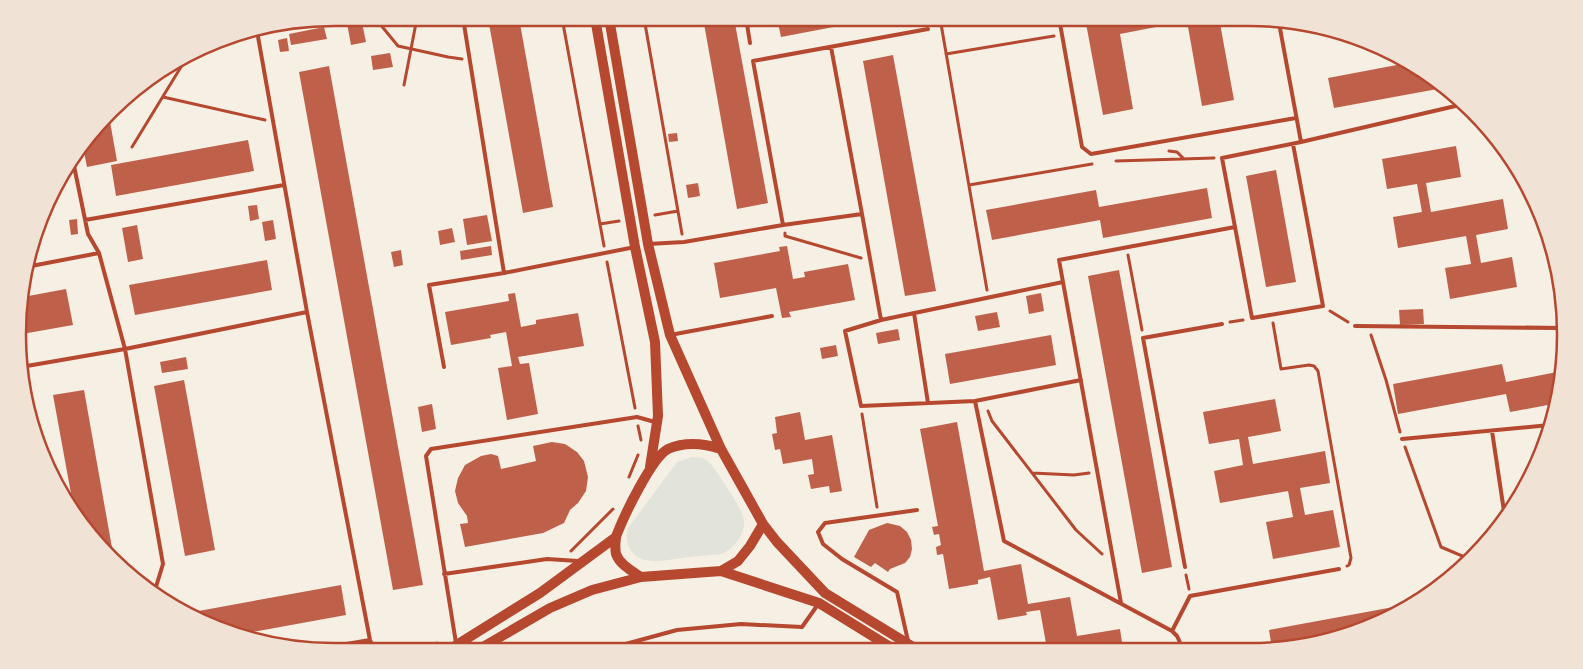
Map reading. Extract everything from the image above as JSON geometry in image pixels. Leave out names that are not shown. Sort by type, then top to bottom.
[{"type":"main road","points":[[596,26],[635,247],[655,342],[658,422],[650,467],[616,536],[616,554],[626,567],[641,577]]},
{"type":"main road","points":[[609,26],[648,244],[670,335],[721,449],[764,524],[777,542],[825,593],[907,643]]},
{"type":"main road","points":[[650,467],[666,450],[683,444],[702,443],[721,449]]},
{"type":"main road","points":[[721,571],[738,561],[764,524]]},
{"type":"main road","points":[[460,643],[540,593],[616,536]]},
{"type":"main road","points":[[490,643],[550,608],[592,590],[641,577],[721,571],[819,603],[884,643]]},
{"type":"lane","points":[[464,26],[504,273]]},
{"type":"lane","points":[[747,26],[750,43]]},
{"type":"lane","points":[[1060,26],[1082,147],[1091,154],[1296,118]]},
{"type":"lane","points":[[1280,28],[1301,142]]},
{"type":"lane","points":[[783,225],[753,61],[928,29]]},
{"type":"lane","points":[[259,36],[307,312],[371,643]]},
{"type":"lane","points":[[831,47],[881,320]]},
{"type":"lane","points":[[1293,144],[1322,306],[1252,318],[1222,158],[1293,144],[1455,106]]},
{"type":"lane","points":[[75,169],[88,234],[99,253],[125,349],[163,564],[157,586]]},
{"type":"lane","points":[[85,220],[284,185]]},
{"type":"lane","points":[[648,244],[684,242],[862,214]]},
{"type":"lane","points":[[1121,603],[1059,260],[1235,227]]},
{"type":"lane","points":[[444,368],[429,285],[504,273],[635,247]]},
{"type":"lane","points":[[34,265],[99,253]]},
{"type":"lane","points":[[1063,282],[914,312],[845,331],[861,406],[984,400],[1081,380]]},
{"type":"lane","points":[[28,366],[125,349],[307,312]]},
{"type":"lane","points":[[914,312],[928,403]]},
{"type":"lane","points":[[670,335],[772,316]]},
{"type":"lane","points":[[1185,567],[1143,338],[1222,324]]},
{"type":"lane","points":[[1355,326],[1557,328]]},
{"type":"lane","points":[[975,401],[1004,541],[1172,630],[1178,636],[1181,643]]},
{"type":"lane","points":[[456,643],[426,456],[431,449],[637,417],[658,422]]},
{"type":"lane","points":[[1402,439],[1542,426]]},
{"type":"lane","points":[[1492,431],[1504,508]]},
{"type":"lane","points":[[909,643],[897,592],[842,559],[823,544],[818,532],[825,523],[917,510]]},
{"type":"lane","points":[[444,574],[547,559],[582,562]]},
{"type":"lane","points":[[1172,630],[1190,596],[1339,569]]},
{"type":"lane","points":[[629,643],[677,630],[741,624],[802,628],[819,603]]},
{"type":"lane","points":[[352,643],[370,640]]},
{"type":"path","points":[[382,26],[398,46],[448,58],[470,60]]},
{"type":"path","points":[[404,85],[415,26]]},
{"type":"path","points":[[563,26],[641,443]]},
{"type":"path","points":[[645,26],[684,242]]},
{"type":"path","points":[[941,26],[988,297]]},
{"type":"path","points":[[946,54],[1062,35]]},
{"type":"path","points":[[132,147],[180,68]]},
{"type":"path","points":[[163,96],[273,122]]},
{"type":"path","points":[[1113,161],[1222,158]]},
{"type":"path","points":[[969,185],[1094,164]]},
{"type":"path","points":[[783,225],[785,236],[870,261]]},
{"type":"path","points":[[1126,247],[1143,338]]},
{"type":"path","points":[[1322,306],[1355,326]]},
{"type":"path","points":[[1272,315],[1281,369],[1309,365],[1314,366],[1318,371],[1351,558],[1349,565],[1339,569]]},
{"type":"path","points":[[1222,324],[1252,318]]},
{"type":"path","points":[[1368,326],[1386,380],[1402,439],[1441,546],[1462,556]]},
{"type":"path","points":[[984,400],[992,420],[1076,530],[1114,564]]},
{"type":"path","points":[[861,406],[879,516]]},
{"type":"path","points":[[626,486],[640,450]]},
{"type":"path","points":[[1032,473],[1074,475],[1098,472]]},
{"type":"path","points":[[562,560],[618,504]]},
{"type":"path","points":[[1185,567],[1190,596]]},
{"type":"shaded area","points":[[692,457],[703,458],[710,463],[723,481],[743,516],[744,527],[742,533],[736,543],[722,554],[657,561],[639,558],[634,555],[628,546],[628,528],[677,462]]},
{"type":"building","points":[[347,26],[363,26],[366,42],[351,45]]},
{"type":"building","points":[[489,26],[520,26],[553,207],[523,213]]},
{"type":"building","points":[[704,26],[735,26],[768,203],[737,209]]},
{"type":"building","points":[[779,26],[839,26],[781,37]]},
{"type":"building","points":[[1086,26],[1161,26],[1120,34],[1133,109],[1103,115]]},
{"type":"building","points":[[1188,26],[1220,26],[1234,100],[1202,106]]},
{"type":"building","points":[[324,27],[327,39],[291,45],[289,34]]},
{"type":"building","points":[[287,38],[289,51],[280,52],[278,40]]},
{"type":"building","points":[[390,53],[393,67],[373,70],[371,56]]},
{"type":"building","points":[[893,55],[936,291],[905,296],[863,61]]},
{"type":"building","points":[[1397,65],[1435,89],[1334,108],[1328,78]]},
{"type":"building","points":[[329,66],[423,585],[393,590],[299,72]]},
{"type":"building","points":[[110,124],[117,161],[87,167],[84,154]]},
{"type":"building","points":[[677,133],[678,141],[669,142],[668,134]]},
{"type":"building","points":[[248,140],[254,171],[116,196],[111,165]]},
{"type":"building","points":[[1456,146],[1461,177],[1426,183],[1431,212],[1503,199],[1508,229],[1476,235],[1481,263],[1512,257],[1517,287],[1450,299],[1445,268],[1471,264],[1466,236],[1398,248],[1393,217],[1422,212],[1417,184],[1387,189],[1382,159]]},
{"type":"building","points":[[1276,170],[1296,282],[1266,287],[1246,176]]},
{"type":"building","points":[[698,183],[700,196],[688,198],[686,185]]},
{"type":"building","points":[[1207,188],[1212,218],[1103,238],[1100,220],[992,240],[986,210],[1096,190],[1099,207]]},
{"type":"building","points":[[257,205],[259,219],[250,221],[248,206]]},
{"type":"building","points":[[487,215],[492,241],[467,245],[463,219]]},
{"type":"building","points":[[77,219],[78,234],[71,235],[69,220]]},
{"type":"building","points":[[273,220],[276,239],[265,241],[262,222]]},
{"type":"building","points":[[137,225],[143,259],[128,262],[122,228]]},
{"type":"building","points":[[452,228],[455,242],[440,245],[438,231]]},
{"type":"building","points":[[491,246],[492,255],[461,260],[460,251]]},
{"type":"building","points":[[787,246],[793,279],[805,277],[804,272],[848,264],[855,300],[789,312],[791,317],[782,318],[776,288],[720,298],[714,263],[780,251],[779,247]]},
{"type":"building","points":[[401,250],[403,265],[394,267],[391,252]]},
{"type":"building","points":[[267,260],[272,290],[135,315],[129,285]]},
{"type":"building","points":[[1119,270],[1172,567],[1142,573],[1088,276]]},
{"type":"building","points":[[66,289],[73,325],[26,333],[29,296]]},
{"type":"building","points":[[515,293],[521,327],[536,324],[536,320],[578,313],[584,346],[518,357],[520,364],[529,363],[538,414],[507,420],[498,368],[512,366],[506,332],[490,335],[491,338],[451,345],[445,312],[509,301],[508,294]]},
{"type":"building","points":[[1041,293],[1044,311],[1029,314],[1026,296]]},
{"type":"building","points":[[1423,309],[1424,324],[1400,325],[1399,310]]},
{"type":"building","points":[[997,312],[1000,327],[978,331],[975,316]]},
{"type":"building","points":[[898,329],[900,340],[878,344],[876,333]]},
{"type":"building","points":[[1051,335],[1056,365],[950,384],[945,354]]},
{"type":"building","points":[[836,345],[838,356],[822,359],[820,348]]},
{"type":"building","points":[[186,357],[188,369],[162,373],[160,362]]},
{"type":"building","points":[[1502,364],[1506,382],[1554,373],[1548,405],[1510,412],[1506,394],[1398,414],[1393,384]]},
{"type":"building","points":[[184,380],[215,550],[185,556],[154,386]]},
{"type":"building","points":[[84,390],[112,547],[90,522],[71,494],[53,395]]},
{"type":"building","points":[[1275,399],[1281,431],[1248,437],[1253,464],[1325,451],[1330,483],[1300,488],[1305,515],[1333,510],[1340,547],[1273,559],[1266,522],[1293,517],[1288,491],[1220,503],[1214,471],[1243,465],[1239,439],[1209,444],[1203,412]]},
{"type":"building","points":[[432,404],[436,429],[422,432],[418,407]]},
{"type":"building","points":[[800,412],[805,440],[832,435],[842,491],[830,493],[829,486],[811,489],[808,475],[814,474],[812,459],[783,464],[780,449],[775,450],[772,434],[777,433],[775,417]]},
{"type":"building","points":[[957,422],[984,571],[1021,564],[1028,604],[1070,597],[1077,636],[1120,629],[1122,643],[1046,643],[1040,610],[1026,612],[1027,615],[998,620],[990,577],[978,580],[978,584],[949,589],[943,554],[937,555],[936,547],[941,545],[939,534],[934,535],[932,527],[938,526],[920,429]]},
{"type":"building","points":[[552,442],[565,444],[577,452],[584,461],[588,477],[586,491],[578,503],[570,510],[564,523],[543,533],[465,547],[460,524],[468,523],[467,516],[458,503],[455,491],[458,478],[465,465],[481,456],[491,454],[498,456],[501,469],[536,461],[533,446]]},
{"type":"building","points":[[887,523],[900,526],[907,532],[911,540],[912,549],[910,557],[905,563],[890,569],[888,572],[875,563],[871,567],[854,557],[869,530]]},
{"type":"building","points":[[341,585],[346,615],[254,632],[198,611]]},
{"type":"building","points":[[1391,607],[1348,626],[1309,637],[1271,642],[1269,630]]}]
